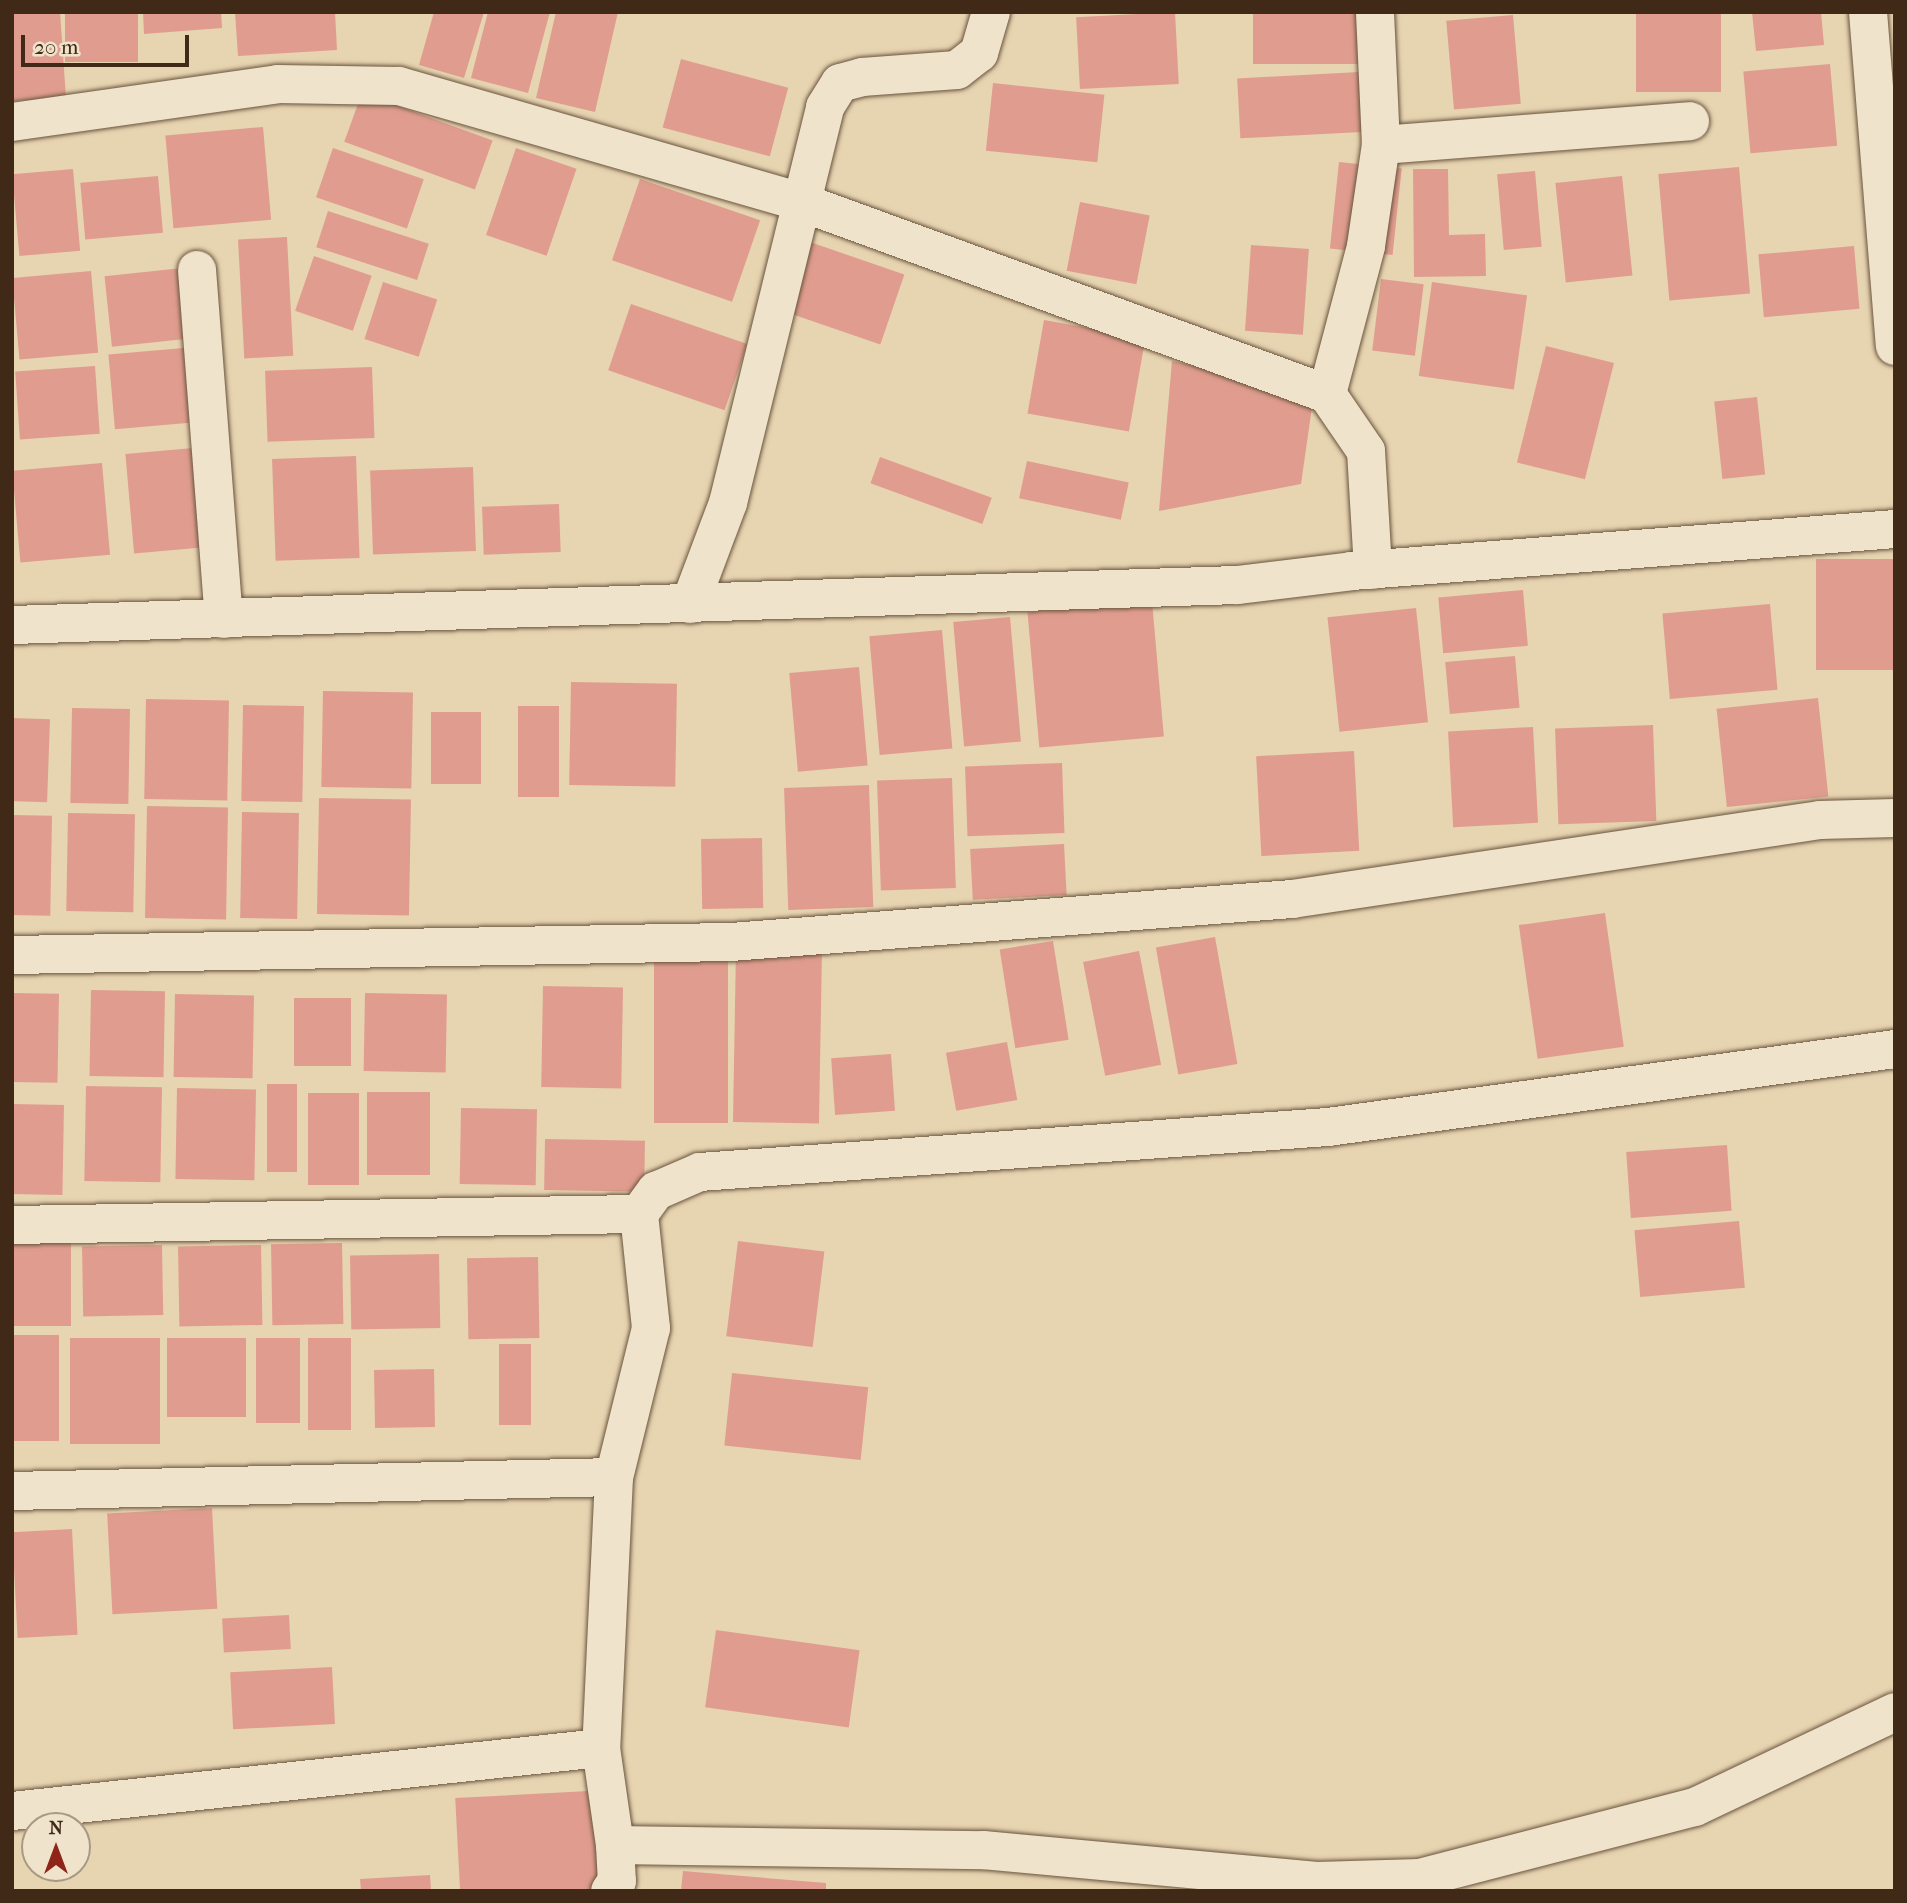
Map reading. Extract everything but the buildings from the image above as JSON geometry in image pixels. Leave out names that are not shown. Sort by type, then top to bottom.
[{"type":"street","points":[[690,604],[727,503],[799,201],[825,107],[840,83],[957,70],[979,53],[991,12]]},
{"type":"street","points":[[1327,394],[1366,246],[1381,145],[1375,12]]},
{"type":"street","points":[[1868,12],[1895,346]]},
{"type":"street","points":[[12,122],[278,84],[399,86],[799,201],[1327,394],[1366,451],[1373,570]]},
{"type":"street","points":[[1381,145],[1690,121]]},
{"type":"street","points":[[197,270],[224,619]]},
{"type":"street","points":[[12,625],[1237,585],[1373,570],[1895,529]]},
{"type":"street","points":[[12,955],[731,942],[1292,899],[1820,820],[1895,818]]},
{"type":"street","points":[[610,1891],[617,1881],[615,1844],[601,1748],[614,1477],[651,1328],[639,1214],[656,1191],[700,1172],[1328,1127],[1895,1049]]},
{"type":"street","points":[[12,1225],[639,1214]]},
{"type":"street","points":[[12,1491],[614,1477]]},
{"type":"street","points":[[615,1844],[983,1850],[1318,1881],[1420,1878],[1695,1807],[1895,1712]]},
{"type":"street","points":[[12,1811],[601,1748]]}]
